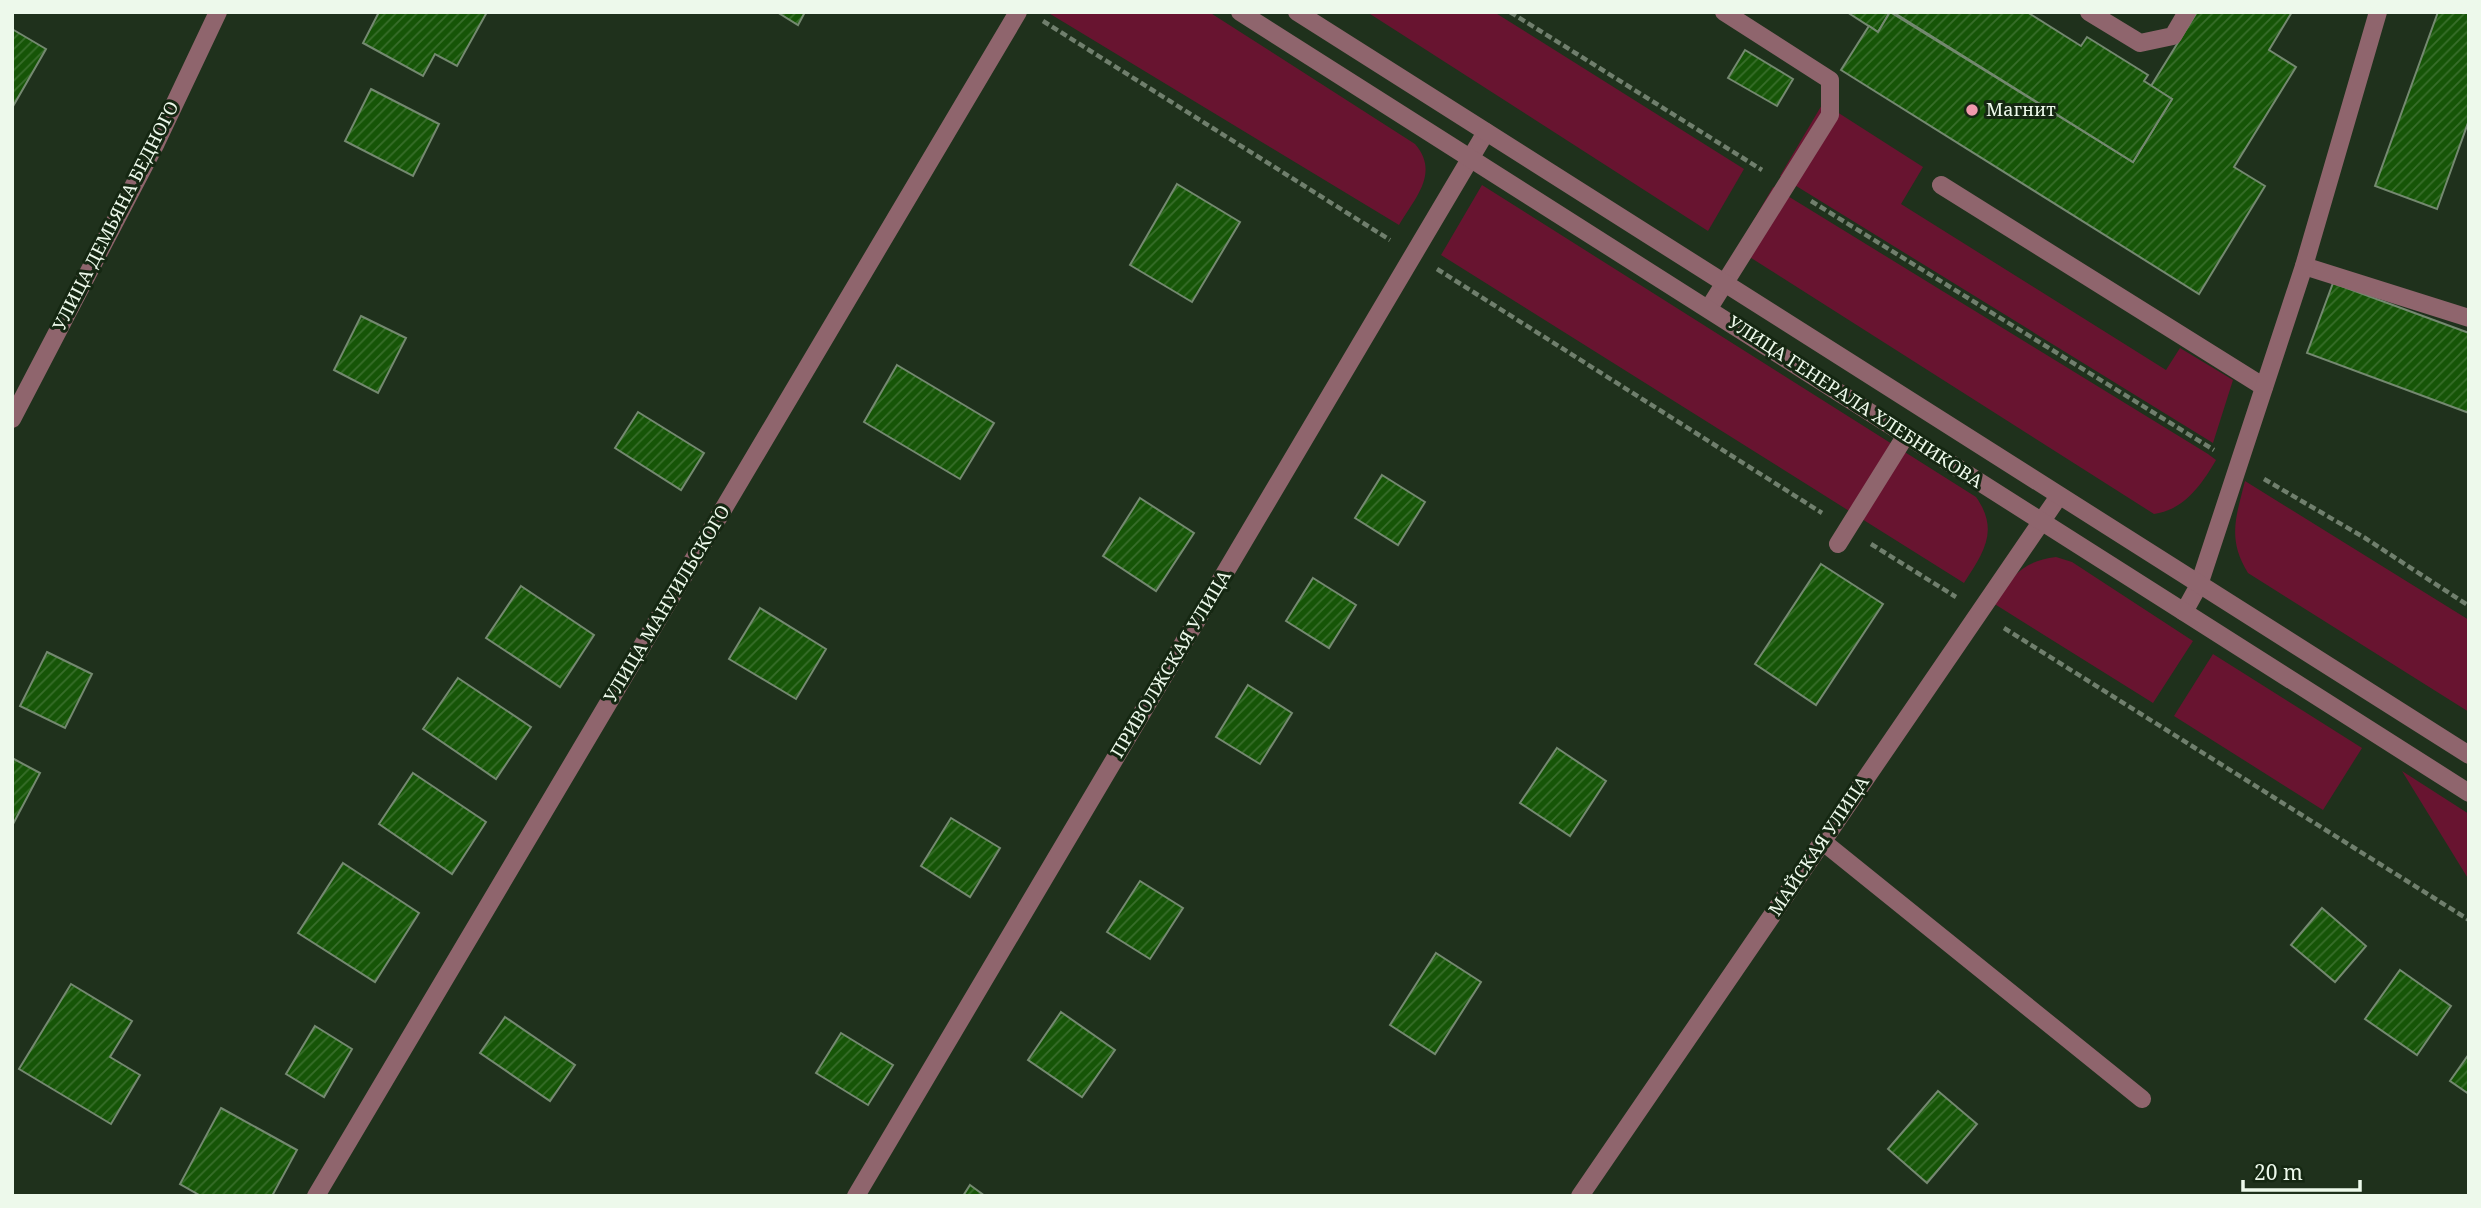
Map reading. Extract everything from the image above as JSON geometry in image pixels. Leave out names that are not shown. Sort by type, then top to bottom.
[{"type":"street","name":"УЛИЦА ДЕМЬЯНА БЕДНОГО","points":[[12,419],[156,143],[218,12]]},
{"type":"street","name":"УЛИЦА МАНУИЛЬСКОГО","points":[[316,1196],[1018,12]]},
{"type":"street","name":"УЛИЦА ГЕНЕРАЛА ХЛЕБНИКОВА","points":[[1240,12],[2469,793]]},
{"type":"street","name":"УЛИЦА ГЕНЕРАЛА ХЛЕБНИКОВА","points":[[1297,12],[2469,755]]},
{"type":"street","points":[[1709,308],[1830,115],[1830,80],[1724,12]]},
{"type":"street","points":[[2089,12],[2140,43],[2173,36],[2187,12]]},
{"type":"street","points":[[2184,612],[2199,584],[2304,266],[2378,12]]},
{"type":"street","name":"ПРИВОЛЖСКАЯ УЛИЦА","points":[[856,1196],[1486,132]]},
{"type":"street","points":[[1941,185],[2264,387]]},
{"type":"street","points":[[2304,266],[2468,316]]},
{"type":"street","points":[[1843,537],[1906,435]]},
{"type":"street","name":"МАЙСКАЯ УЛИЦА","points":[[1580,1196],[2059,496]]},
{"type":"street","points":[[1822,841],[2142,1099]]},
{"type":"path","points":[[1510,12],[2218,453]]},
{"type":"path","points":[[1041,20],[1414,254],[1843,537],[1979,612],[2469,920]]},
{"type":"path","points":[[2252,473],[2365,538],[2469,606]]},
{"type":"shaded area","points":[[1047,12],[1209,12],[1415,144],[1425,165],[1425,175],[1418,195],[1399,225]]},
{"type":"shaded area","points":[[1367,12],[1494,12],[1744,169],[1708,231]]},
{"type":"shaded area","points":[[1823,103],[1923,167],[1901,204],[2166,370],[2180,348],[2233,380],[2213,443],[1780,176]]},
{"type":"shaded area","points":[[1482,185],[1976,497],[1983,509],[1988,531],[1982,552],[1964,583],[1441,255]]},
{"type":"shaded area","points":[[1773,187],[2208,454],[2216,460],[2211,469],[2183,501],[2165,512],[2154,514],[1737,249]]},
{"type":"shaded area","points":[[2245,481],[2469,620],[2469,712],[2248,573],[2241,561],[2235,538],[2236,517]]},
{"type":"shaded area","points":[[2056,557],[2072,562],[2193,641],[2153,703],[1993,603],[2006,585],[2026,566]]},
{"type":"shaded area","points":[[2213,654],[2362,748],[2323,810],[2174,716]]},
{"type":"shaded area","points":[[2402,771],[2469,814],[2469,880]]},
{"type":"building","points":[[379,12],[487,12],[457,66],[435,54],[423,76],[363,43]]},
{"type":"building","points":[[777,12],[805,12],[798,25]]},
{"type":"building","points":[[1847,12],[1890,12],[1878,32]]},
{"type":"building","points":[[1890,12],[2133,162],[2172,99],[2151,86],[2197,12],[2292,12],[2269,50],[2296,67],[2234,167],[2265,186],[2199,294],[1841,70],[1869,26],[1878,32]]},
{"type":"building","points":[[1893,12],[2027,12],[2081,46],[2087,37],[2148,75],[2144,81],[2172,99],[2133,162]]},
{"type":"building","points":[[2438,12],[2469,12],[2469,120],[2437,209],[2375,186]]},
{"type":"building","points":[[12,29],[46,49],[12,108]]},
{"type":"building","points":[[1745,50],[1793,79],[1777,106],[1728,78]]},
{"type":"building","points":[[371,89],[439,124],[413,176],[345,141]]},
{"type":"building","points":[[1177,184],[1240,222],[1192,302],[1130,265]]},
{"type":"building","points":[[2333,283],[2469,333],[2469,413],[2307,353]]},
{"type":"building","points":[[361,316],[406,338],[378,393],[334,370]]},
{"type":"building","points":[[897,365],[994,423],[960,479],[864,422]]},
{"type":"building","points":[[638,412],[704,453],[681,490],[615,448]]},
{"type":"building","points":[[1382,475],[1425,502],[1398,545],[1355,518]]},
{"type":"building","points":[[1140,498],[1194,533],[1156,591],[1103,556]]},
{"type":"building","points":[[1821,564],[1883,604],[1816,705],[1755,664]]},
{"type":"building","points":[[1313,578],[1356,605],[1329,648],[1286,621]]},
{"type":"building","points":[[521,586],[594,635],[560,687],[486,638]]},
{"type":"building","points":[[760,608],[826,649],[796,699],[729,659]]},
{"type":"building","points":[[47,652],[92,674],[65,728],[20,706]]},
{"type":"building","points":[[458,678],[531,727],[496,779],[423,729]]},
{"type":"building","points":[[1248,685],[1292,713],[1260,764],[1216,737]]},
{"type":"building","points":[[1557,748],[1606,781],[1570,836],[1520,803]]},
{"type":"building","points":[[12,758],[40,773],[12,826]]},
{"type":"building","points":[[413,773],[486,822],[452,874],[379,824]]},
{"type":"building","points":[[951,818],[1000,848],[970,897],[921,866]]},
{"type":"building","points":[[343,863],[419,913],[375,982],[298,933]]},
{"type":"building","points":[[1140,881],[1183,908],[1150,959],[1107,932]]},
{"type":"building","points":[[2322,908],[2366,946],[2335,982],[2291,945]]},
{"type":"building","points":[[1436,953],[1481,982],[1435,1054],[1390,1025]]},
{"type":"building","points":[[2400,970],[2451,1006],[2417,1055],[2365,1019]]},
{"type":"building","points":[[71,984],[132,1021],[110,1057],[140,1075],[111,1124],[19,1069]]},
{"type":"building","points":[[1061,1012],[1115,1050],[1082,1097],[1028,1060]]},
{"type":"building","points":[[505,1017],[575,1065],[550,1101],[480,1053]]},
{"type":"building","points":[[315,1026],[352,1049],[324,1097],[286,1074]]},
{"type":"building","points":[[841,1033],[893,1065],[868,1105],[816,1073]]},
{"type":"building","points":[[2469,1054],[2469,1094],[2450,1081]]},
{"type":"building","points":[[1938,1091],[1977,1124],[1927,1183],[1888,1149]]},
{"type":"building","points":[[221,1108],[297,1150],[272,1196],[201,1196],[180,1184]]},
{"type":"building","points":[[970,1185],[985,1196],[963,1196]]},
{"type":"place","name":"Магнит","points":[[1972,110]]}]
